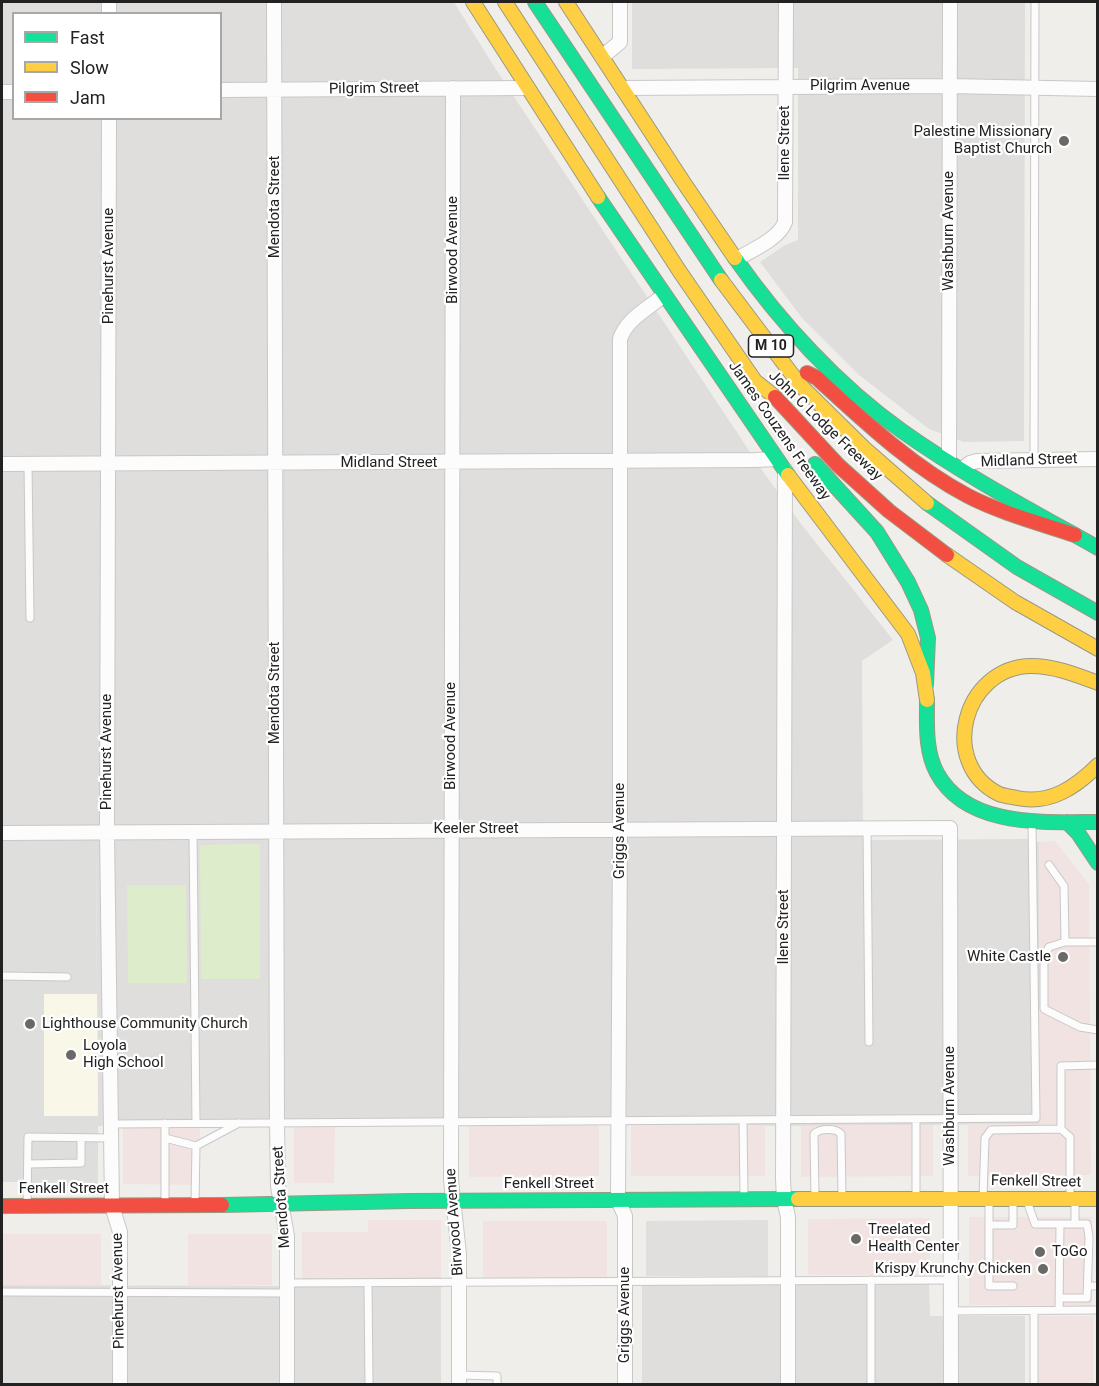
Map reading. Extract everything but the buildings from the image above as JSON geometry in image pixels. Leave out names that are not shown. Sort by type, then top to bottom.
[{"type":"main road","name":"James Couzens Freeway","points":[[473,2],[526,88],[664,296],[781,464],[908,634],[918,655],[926,685],[928,743],[934,767],[946,786],[965,803],[995,817],[1032,822],[1098,822]]},
{"type":"main road","name":"John C Lodge Freeway","points":[[505,2],[680,272],[755,381],[779,401],[838,465],[889,511],[933,546],[1007,597],[1098,650]]},
{"type":"main road","name":"John C Lodge Freeway","points":[[535,2],[659,191],[748,318],[801,385],[864,448],[933,508],[1017,567],[1098,613]]},
{"type":"main road","points":[[566,2],[736,259],[770,304],[825,365],[864,401],[902,431],[962,469],[1098,548]]},
{"type":"main road","points":[[782,360],[817,378],[907,458],[965,494],[1011,514],[1075,535]]},
{"type":"main road","points":[[755,381],[768,406],[789,433]]},
{"type":"main road","points":[[803,451],[877,532],[908,582],[921,610],[928,638],[926,685]]},
{"type":"main road","points":[[1098,683],[1071,673],[1045,668],[1011,669],[997,675],[974,698],[963,734],[965,753],[980,778],[990,789],[1003,796],[1020,800],[1050,799],[1064,793],[1098,765]]},
{"type":"main road","points":[[1065,822],[1078,833],[1098,863]]},
{"type":"main road","name":"Fenkell Street","points":[[2,1206],[815,1198],[1098,1199]]},
{"type":"street","name":"Mendota Street","points":[[274,2],[277,1122],[278,1186],[287,1236],[287,1384]]},
{"type":"street","points":[[602,57],[620,42],[620,2]]},
{"type":"street","name":"Ilene Street","points":[[736,259],[777,233],[783,228],[785,222],[786,2]]},
{"type":"street","name":"Washburn Avenue","points":[[949,460],[950,2]]},
{"type":"street","name":"Pilgrim Avenue","points":[[622,88],[949,86],[1098,89]]},
{"type":"street","name":"Birwood Avenue","points":[[453,88],[451,1180],[459,1254],[459,1380]]},
{"type":"street","name":"Pilgrim Street","points":[[222,90],[526,88]]},
{"type":"street","name":"Pinehurst Avenue","points":[[109,120],[107,832],[112,1206],[120,1232],[120,1384]]},
{"type":"street","name":"Griggs Avenue","points":[[625,1384],[625,1216],[618,1200],[620,339],[629,322],[664,296]]},
{"type":"street","name":"Midland Street","points":[[962,469],[977,461],[1098,459]]},
{"type":"street","name":"Midland Street","points":[[2,464],[619,461],[781,464]]},
{"type":"street","name":"Ilene Street","points":[[781,464],[784,829],[783,1120],[784,1199],[788,1217],[788,1384]]},
{"type":"street","name":"Washburn Avenue","points":[[950,828],[951,1384]]},
{"type":"street","name":"Keeler Street","points":[[2,833],[950,828]]},
{"type":"lane","points":[[1034,460],[1035,2]]},
{"type":"lane","points":[[28,464],[30,618]]},
{"type":"lane","points":[[27,1206],[28,1137],[81,1138],[111,1131],[165,1124],[1036,1118],[1032,822]]},
{"type":"lane","points":[[867,828],[869,1042]]},
{"type":"lane","points":[[193,831],[196,1123]]},
{"type":"lane","points":[[1049,865],[1064,886],[1065,942]]},
{"type":"lane","points":[[1098,942],[1065,942],[1049,947],[1044,956],[1044,1009],[1080,1027],[1098,1030]]},
{"type":"lane","points":[[2,976],[67,977]]},
{"type":"lane","points":[[1061,1129],[1061,1066],[1098,1065]]},
{"type":"lane","points":[[916,1119],[916,1198]]},
{"type":"lane","points":[[743,1120],[744,1199]]},
{"type":"lane","points":[[165,1138],[196,1146],[240,1122]]},
{"type":"lane","points":[[165,1124],[165,1206]]},
{"type":"lane","points":[[1013,1286],[989,1286],[989,1225],[984,1138],[992,1131],[1061,1129],[1070,1137],[1075,1224]]},
{"type":"lane","points":[[815,1198],[814,1134],[820,1130],[837,1130],[842,1134],[842,1198]]},
{"type":"lane","points":[[28,1164],[81,1163],[81,1138]]},
{"type":"lane","points":[[195,1205],[196,1146]]},
{"type":"lane","points":[[989,1225],[1013,1225],[1020,1199]]},
{"type":"lane","points":[[1020,1199],[1035,1224],[1087,1224],[1089,1237],[1088,1298],[1059,1298]]},
{"type":"lane","points":[[1059,1310],[1060,1224]]},
{"type":"lane","points":[[1089,1237],[1098,1237]]},
{"type":"lane","points":[[871,1280],[871,1384]]},
{"type":"lane","points":[[2,1292],[287,1288],[369,1283],[951,1280]]},
{"type":"lane","points":[[369,1283],[369,1384]]},
{"type":"lane","points":[[1088,1286],[1098,1286]]},
{"type":"lane","points":[[951,1311],[1098,1310]]},
{"type":"lane","points":[[1034,1311],[1034,1384]]},
{"type":"lane","points":[[459,1380],[497,1376],[497,1384]]},
{"type":"shaded area","points":[[2,2],[454,2],[495,68],[764,473],[893,640],[862,661],[863,840],[1028,839],[1039,842],[1039,1124],[98,1126],[96,843],[2,843]]},
{"type":"shaded area","points":[[632,2],[1025,2],[1024,441],[964,442],[929,429],[859,375],[802,318],[760,262],[785,245],[798,240],[798,68],[632,69]]},
{"type":"shaded area","points":[[1055,841],[1089,884],[1091,1175],[968,1176],[968,1125],[1039,1124],[1039,842]]},
{"type":"shaded area","points":[[2,843],[96,843],[97,994],[44,994],[44,1116],[98,1116],[98,1186],[28,1187],[21,1182],[2,1182]]},
{"type":"shaded area","name":"Loyola High School","points":[[44,994],[97,994],[98,1116],[44,1116]]},
{"type":"shaded area","points":[[599,1124],[599,1176],[469,1177],[469,1125]]},
{"type":"shaded area","points":[[294,1125],[335,1125],[334,1183],[294,1183]]},
{"type":"shaded area","points":[[631,1125],[765,1125],[765,1176],[631,1176]]},
{"type":"shaded area","points":[[933,1125],[933,1176],[801,1177],[801,1126]]},
{"type":"shaded area","points":[[123,1127],[200,1127],[200,1185],[123,1184]]},
{"type":"shaded area","points":[[969,1217],[1092,1217],[1092,1306],[969,1305]]},
{"type":"shaded area","points":[[930,1218],[930,1274],[808,1275],[808,1219]]},
{"type":"shaded area","points":[[368,1220],[441,1220],[441,1277],[302,1278],[302,1232],[368,1232]]},
{"type":"shaded area","points":[[768,1220],[768,1276],[646,1276],[646,1221]]},
{"type":"shaded area","points":[[483,1221],[607,1221],[607,1278],[483,1278]]},
{"type":"shaded area","points":[[2,1234],[101,1234],[101,1285],[2,1285]]},
{"type":"shaded area","points":[[188,1234],[272,1234],[272,1285],[188,1286]]},
{"type":"shaded area","points":[[441,1277],[441,1384],[2,1384],[2,1285],[301,1286],[302,1278]]},
{"type":"shaded area","points":[[929,1283],[930,1316],[1025,1316],[1025,1384],[642,1384],[642,1284]]},
{"type":"shaded area","points":[[1035,1316],[1093,1316],[1093,1384],[1036,1384]]},
{"type":"green space","points":[[260,844],[260,979],[201,979],[200,845]]},
{"type":"green space","points":[[127,885],[186,885],[187,983],[128,983]]},
{"type":"traffic: fast","points":[[535,2],[721,280]]},
{"type":"traffic: fast","points":[[598,197],[788,475]]},
{"type":"traffic: fast","points":[[735,258],[771,306],[811,352],[878,413],[974,478],[1098,548]]},
{"type":"traffic: fast","points":[[815,464],[877,532],[908,582],[921,610],[928,638],[926,685]]},
{"type":"traffic: fast","points":[[927,503],[1017,567],[1098,613]]},
{"type":"traffic: fast","points":[[927,700],[928,737],[933,765],[950,791],[967,804],[987,813],[1008,818],[1031,821],[1098,822]]},
{"type":"traffic: fast","points":[[1067,822],[1078,833],[1098,863]]},
{"type":"traffic: fast","points":[[222,1205],[409,1201],[798,1199]]},
{"type":"traffic: slow","points":[[473,2],[598,197]]},
{"type":"traffic: slow","points":[[505,2],[680,272],[755,381],[775,397]]},
{"type":"traffic: slow","points":[[566,2],[735,258]]},
{"type":"traffic: slow","points":[[721,280],[800,385],[864,448],[927,503]]},
{"type":"traffic: slow","points":[[788,475],[908,634],[923,673],[927,700]]},
{"type":"traffic: slow","points":[[947,555],[1015,602],[1098,649]]},
{"type":"traffic: slow","points":[[1098,683],[1049,668],[1031,666],[1008,671],[989,682],[975,699],[967,719],[964,741],[969,761],[980,780],[999,794],[1010,797],[1040,799],[1051,796],[1071,787],[1098,765]]},
{"type":"traffic: slow","points":[[798,1199],[1098,1199]]},
{"type":"traffic: jam","points":[[807,373],[817,378],[908,457],[947,484],[994,508],[1075,535]]},
{"type":"traffic: jam","points":[[775,397],[838,465],[889,511],[947,555]]},
{"type":"traffic: jam","points":[[2,1206],[222,1205]]},
{"type":"place","name":"Palestine Missionary Baptist Church","points":[[1064,141]]},
{"type":"place","name":"White Castle","points":[[1063,957]]},
{"type":"place","name":"Lighthouse Community Church","points":[[30,1024]]},
{"type":"place","name":"Loyola High School","points":[[71,1055]]},
{"type":"place","name":"Treelated Health Center","points":[[856,1239]]},
{"type":"place","name":"ToGo","points":[[1040,1252]]},
{"type":"place","name":"Krispy Krunchy Chicken","points":[[1043,1269]]}]
